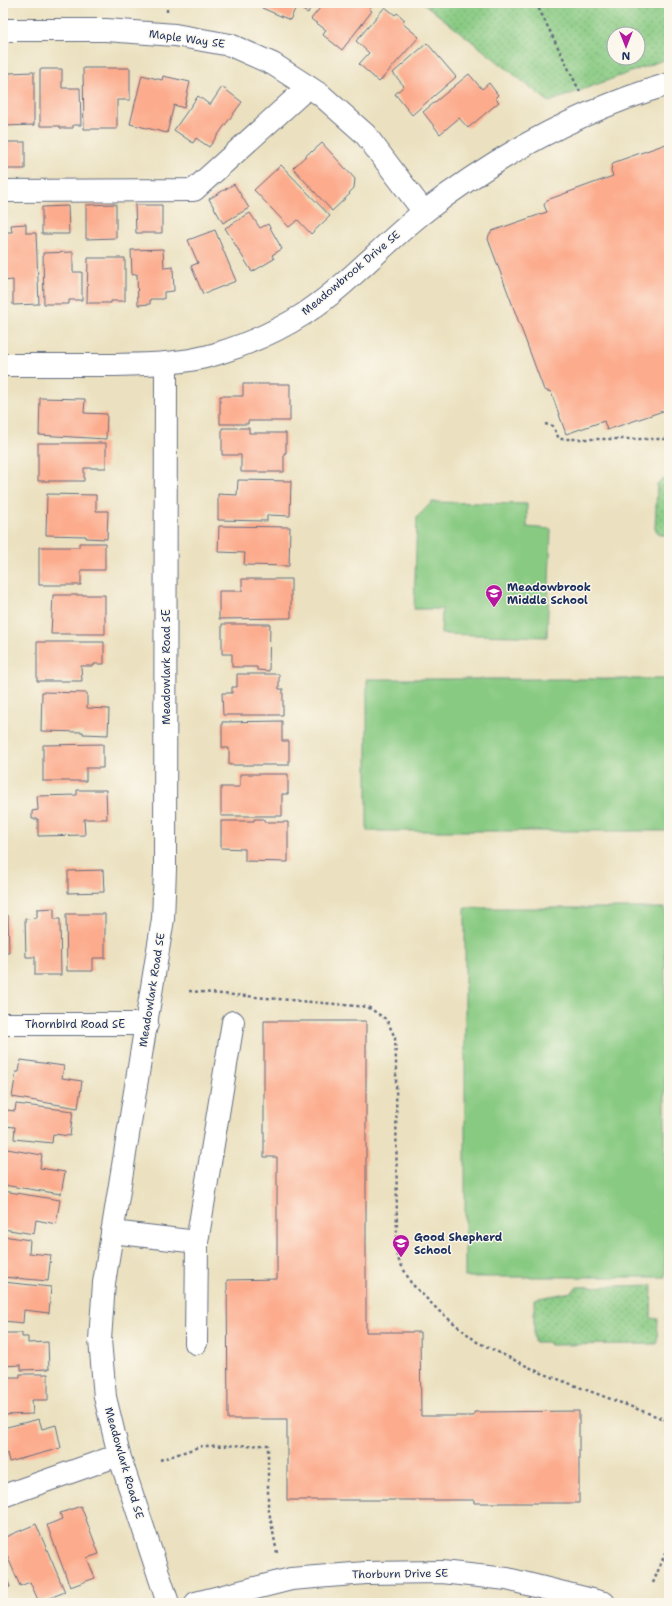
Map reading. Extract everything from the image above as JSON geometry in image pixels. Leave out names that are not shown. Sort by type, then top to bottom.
[{"type":"street","name":"Maple Way SE","points":[[3,30],[106,30],[175,35],[230,45],[273,64],[321,95],[364,134],[424,212]]},
{"type":"street","name":"Meadowbrook Drive SE","points":[[3,365],[166,364],[215,354],[259,338],[304,314],[335,290],[424,212],[488,168],[538,139],[591,113],[669,84]]},
{"type":"street","points":[[3,191],[194,190],[308,87]]},
{"type":"street","name":"Meadowlark Road SE","points":[[166,364],[165,869],[163,919],[104,1283],[100,1340],[105,1397],[119,1455],[168,1603]]},
{"type":"street","points":[[196,1344],[197,1242],[233,1022]]},
{"type":"street","name":"Thornbird Road SE","points":[[3,1024],[147,1024]]},
{"type":"street","points":[[112,1232],[197,1242]]},
{"type":"street","points":[[3,1496],[119,1455]]},
{"type":"street","name":"Thorburn Drive SE","points":[[196,1603],[291,1580],[366,1573],[441,1572],[507,1579],[604,1603]]},
{"type":"path","points":[[536,3],[591,113]]},
{"type":"path","points":[[545,424],[553,426],[559,440],[669,439]]},
{"type":"path","points":[[190,991],[368,1007],[387,1020],[395,1038],[396,1061],[397,1257],[411,1283],[439,1311],[477,1342],[539,1372],[669,1421]]},
{"type":"path","points":[[160,1460],[202,1446],[268,1446],[268,1506],[276,1553]]},
{"type":"path","points":[[653,1583],[669,1544]]},
{"type":"green space","points":[[423,3],[669,3],[669,58],[549,102]]},
{"type":"green space","points":[[662,479],[669,479],[669,535],[660,535],[655,529],[657,484]]},
{"type":"green space","points":[[432,502],[527,504],[527,527],[551,529],[547,637],[441,634],[442,609],[414,609],[417,517]]},
{"type":"green space","points":[[367,679],[669,679],[669,831],[367,831]]},
{"type":"green space","points":[[465,908],[665,908],[665,1277],[465,1277]]},
{"type":"green space","points":[[652,1285],[651,1318],[658,1319],[657,1344],[550,1345],[547,1342],[534,1342],[534,1299],[571,1292],[577,1287]]},
{"type":"building","points":[[264,3],[312,3],[308,13],[296,7],[290,20],[262,8]]},
{"type":"building","points":[[324,3],[373,3],[369,9],[372,11],[342,50],[323,35],[326,30],[311,19]]},
{"type":"building","points":[[385,7],[395,15],[397,13],[405,20],[402,23],[419,37],[379,82],[359,64],[369,53],[356,41]]},
{"type":"building","points":[[427,43],[456,77],[412,115],[395,94],[404,86],[393,73]]},
{"type":"building","points":[[83,68],[130,68],[130,100],[117,100],[117,129],[84,129]]},
{"type":"building","points":[[40,69],[62,69],[62,88],[80,88],[81,125],[73,125],[73,128],[60,128],[60,126],[40,126]]},
{"type":"building","points":[[34,72],[34,125],[3,126],[3,83],[9,83],[9,73]]},
{"type":"building","points":[[469,74],[482,89],[489,83],[498,95],[495,98],[499,102],[468,128],[459,118],[440,134],[423,112]]},
{"type":"building","points":[[142,75],[162,80],[163,76],[190,82],[184,108],[174,105],[167,133],[130,124]]},
{"type":"building","points":[[222,87],[242,102],[209,147],[196,138],[193,143],[174,130],[198,96],[210,105]]},
{"type":"building","points":[[3,142],[25,142],[25,169],[3,169]]},
{"type":"building","points":[[322,143],[355,179],[354,188],[349,193],[350,194],[332,211],[293,168]]},
{"type":"building","points":[[669,143],[669,409],[607,430],[604,421],[566,434],[551,392],[544,390],[488,239],[489,235],[492,231],[547,212],[544,205],[547,200],[613,176],[611,170],[612,165],[615,162]]},
{"type":"building","points":[[281,165],[330,216],[311,234],[298,220],[289,227],[254,190]]},
{"type":"building","points":[[234,184],[249,208],[223,223],[209,199]]},
{"type":"building","points":[[116,204],[116,238],[86,239],[86,205]]},
{"type":"building","points":[[135,205],[162,205],[162,233],[136,233]]},
{"type":"building","points":[[68,206],[69,234],[42,234],[42,207]]},
{"type":"building","points":[[250,213],[260,228],[268,224],[282,249],[272,255],[274,259],[252,272],[225,228]]},
{"type":"building","points":[[26,224],[26,233],[36,233],[39,304],[13,305],[13,280],[3,281],[3,232],[12,232],[11,225]]},
{"type":"building","points":[[215,230],[236,281],[203,294],[191,266],[198,263],[188,240]]},
{"type":"building","points":[[163,249],[164,268],[173,267],[174,291],[164,292],[164,299],[150,299],[150,304],[138,305],[137,274],[132,275],[131,250]]},
{"type":"building","points":[[73,252],[73,272],[82,272],[82,300],[69,300],[69,304],[44,304],[43,253]]},
{"type":"building","points":[[88,258],[125,258],[125,301],[111,301],[111,303],[87,303]]},
{"type":"building","points":[[243,384],[290,384],[290,421],[248,421],[248,424],[220,424],[220,396],[243,396]]},
{"type":"building","points":[[40,398],[85,399],[84,413],[107,414],[106,439],[39,435]]},
{"type":"building","points":[[222,428],[249,428],[249,433],[286,433],[284,472],[241,472],[241,455],[222,455]]},
{"type":"building","points":[[38,443],[106,443],[106,468],[84,468],[84,481],[38,481]]},
{"type":"building","points":[[238,480],[291,481],[290,516],[267,515],[267,521],[218,520],[218,494],[237,495]]},
{"type":"building","points":[[47,494],[96,495],[96,511],[108,511],[107,539],[86,538],[86,536],[46,535]]},
{"type":"building","points":[[219,526],[290,527],[289,566],[244,565],[245,553],[218,552]]},
{"type":"building","points":[[79,543],[105,543],[105,570],[81,570],[81,585],[39,585],[39,547],[79,547]]},
{"type":"building","points":[[242,579],[291,579],[291,618],[219,619],[219,591],[242,591]]},
{"type":"building","points":[[53,595],[105,595],[105,634],[51,634]]},
{"type":"building","points":[[222,624],[270,624],[269,671],[257,670],[257,667],[232,667],[232,654],[222,654]]},
{"type":"building","points":[[37,642],[104,642],[104,664],[81,666],[82,681],[37,681]]},
{"type":"building","points":[[237,674],[279,674],[279,689],[283,689],[283,715],[223,715],[222,693],[232,693],[232,687],[237,687]]},
{"type":"building","points":[[42,692],[87,693],[87,708],[109,709],[108,735],[83,734],[83,732],[41,731]]},
{"type":"building","points":[[282,721],[282,741],[289,741],[289,765],[229,765],[229,748],[222,748],[222,722]]},
{"type":"building","points":[[103,744],[103,768],[86,768],[86,781],[43,781],[43,745]]},
{"type":"building","points":[[240,774],[288,774],[288,794],[282,794],[282,816],[221,816],[221,787],[240,787]]},
{"type":"building","points":[[77,790],[106,790],[107,819],[84,819],[85,835],[38,836],[38,819],[32,819],[32,811],[38,810],[37,796],[77,795]]},
{"type":"building","points":[[254,819],[264,819],[264,822],[288,822],[288,862],[245,861],[245,849],[221,848],[221,821],[254,821]]},
{"type":"building","points":[[103,870],[104,892],[68,893],[68,871]]},
{"type":"building","points":[[54,908],[54,919],[60,919],[61,975],[35,975],[35,957],[26,957],[25,919],[37,918],[37,909]]},
{"type":"building","points":[[66,914],[105,914],[105,958],[93,958],[93,971],[67,971]]},
{"type":"building","points":[[3,915],[8,915],[9,953],[3,953]]},
{"type":"building","points":[[264,1021],[366,1021],[366,1332],[420,1332],[421,1416],[474,1416],[474,1412],[579,1411],[579,1503],[474,1503],[474,1500],[287,1500],[287,1419],[228,1419],[227,1280],[277,1279],[277,1157],[264,1157]]},
{"type":"building","points":[[21,1060],[64,1066],[62,1078],[82,1081],[78,1108],[12,1097],[16,1072],[19,1072]]},
{"type":"building","points":[[16,1104],[73,1111],[70,1136],[53,1134],[52,1143],[14,1139],[15,1127],[4,1126],[6,1110],[15,1111]]},
{"type":"building","points":[[7,1149],[42,1155],[40,1168],[65,1172],[61,1194],[3,1185],[3,1156]]},
{"type":"building","points":[[3,1191],[60,1200],[56,1224],[36,1220],[34,1234],[3,1229]]},
{"type":"building","points":[[3,1236],[30,1240],[29,1253],[51,1255],[48,1281],[3,1277]]},
{"type":"building","points":[[3,1282],[51,1287],[49,1313],[24,1310],[23,1323],[3,1321]]},
{"type":"building","points":[[3,1333],[22,1333],[22,1337],[28,1337],[28,1343],[48,1342],[49,1369],[21,1370],[21,1365],[3,1366]]},
{"type":"building","points":[[20,1374],[48,1374],[48,1400],[32,1400],[33,1414],[3,1415],[3,1377],[20,1377]]},
{"type":"building","points":[[39,1419],[42,1429],[56,1425],[61,1448],[9,1462],[7,1453],[3,1454],[3,1428]]},
{"type":"building","points":[[81,1506],[99,1554],[87,1558],[95,1578],[70,1587],[47,1525],[62,1519],[60,1513]]},
{"type":"building","points":[[36,1524],[65,1592],[39,1602],[30,1582],[20,1586],[3,1546],[3,1538]]},
{"type":"building","points":[[3,1567],[10,1587],[3,1589]]},
{"type":"place","name":"Meadowbrook Middle School","points":[[494,608]]},
{"type":"place","name":"Good Shepherd School","points":[[401,1258]]}]
